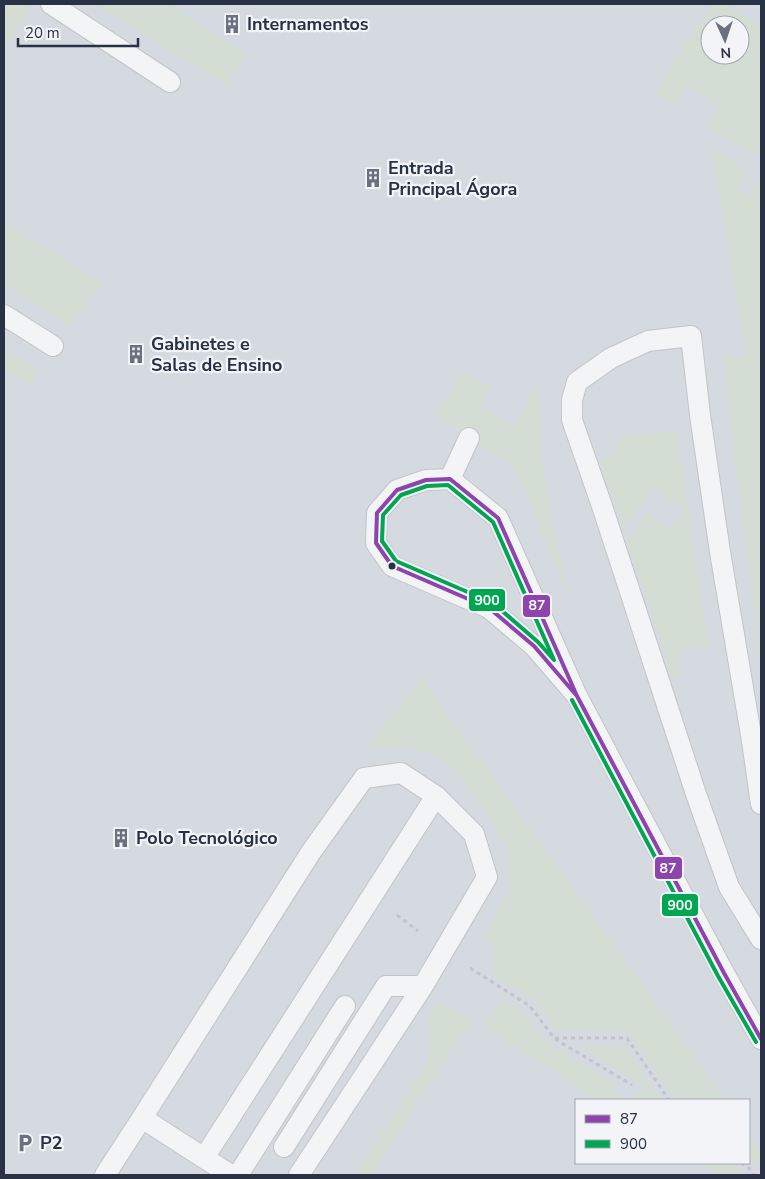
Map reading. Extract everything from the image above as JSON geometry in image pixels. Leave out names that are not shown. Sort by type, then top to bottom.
[{"type":"lane","points":[[51,4],[170,82]]},
{"type":"lane","points":[[4,315],[53,346]]},
{"type":"lane","points":[[761,804],[720,552],[700,416],[691,336],[648,340],[611,358],[577,382],[572,400],[572,420],[690,776],[729,887],[761,938]]},
{"type":"lane","points":[[450,479],[469,438]]},
{"type":"lane","points":[[578,696],[534,646],[489,608],[392,566],[376,543],[377,513],[397,490],[426,480],[450,479],[498,518],[578,696],[761,1039]]},
{"type":"lane","points":[[105,1175],[311,852],[364,778],[401,773],[436,796],[474,834],[487,877],[423,986],[299,1175]]},
{"type":"lane","points":[[204,1158],[436,796]]},
{"type":"lane","points":[[284,1147],[386,986],[423,986]]},
{"type":"lane","points":[[238,1175],[345,1006]]},
{"type":"lane","points":[[142,1118],[231,1175]]},
{"type":"path","points":[[372,897],[471,969],[530,1006],[554,1038],[632,1085]]},
{"type":"path","points":[[554,1038],[627,1038],[668,1099]]},
{"type":"path","points":[[743,1164],[748,1167],[754,1175]]},
{"type":"shaded area","points":[[4,4],[761,4],[761,1175],[4,1175]]},
{"type":"shaded area","points":[[4,4],[22,4],[31,9],[5,47],[4,46]]},
{"type":"shaded area","points":[[94,4],[168,4],[246,53],[226,85]]},
{"type":"shaded area","points":[[712,4],[726,4],[744,15],[705,15]]},
{"type":"shaded area","points":[[750,19],[761,26],[761,159],[707,126],[719,108],[687,86],[674,105],[654,93],[700,22],[700,65],[750,65]]},
{"type":"shaded area","points":[[711,147],[749,171],[737,188],[749,196],[761,177],[761,674],[722,359],[746,356]]},
{"type":"shaded area","points":[[4,222],[101,283],[70,325],[4,284]]},
{"type":"shaded area","points":[[4,349],[38,370],[29,385],[4,369]]},
{"type":"shaded area","points":[[462,372],[492,387],[480,406],[513,426],[538,381],[541,450],[551,518],[570,602],[521,482],[507,462],[469,438],[436,413]]},
{"type":"shaded area","points":[[676,431],[708,647],[678,650],[682,676],[672,678],[628,542],[647,513],[671,529],[684,509],[651,488],[624,531],[599,460],[619,454],[618,436]]},
{"type":"shaded area","points":[[422,678],[724,1099],[675,1099],[627,1031],[555,1030],[534,999],[494,977],[495,947],[483,938],[509,889],[507,848],[487,815],[454,769],[431,754],[404,746],[365,748]]},
{"type":"shaded area","points":[[503,999],[524,1014],[545,1042],[616,1084],[611,1092],[620,1097],[619,1099],[596,1099],[481,1025]]},
{"type":"shaded area","points":[[439,1001],[472,1019],[371,1175],[354,1175],[426,1065],[431,1036],[429,1015]]},
{"type":"shaded area","points":[[581,1046],[625,1046],[660,1099],[635,1098],[643,1087]]},
{"type":"shaded area","points":[[750,1134],[761,1151],[761,1173],[750,1159]]},
{"type":"shaded area","points":[[698,1164],[729,1164],[744,1175],[716,1175]]},
{"type":"transit line","name":"87","points":[[450,479],[498,518],[577,696],[534,646],[489,608],[392,566],[376,543],[377,513],[397,490],[426,480],[450,479]]},
{"type":"transit line","name":"900","points":[[448,485],[493,522],[554,660],[538,642],[493,603],[396,561],[382,541],[383,515],[401,495],[427,486],[448,485]]},
{"type":"transit line","name":"87","points":[[577,696],[761,1039]]},
{"type":"transit line","name":"900","points":[[572,700],[718,976],[756,1042]]},
{"type":"place","name":"Internamentos","points":[[232,24]]},
{"type":"place","name":"Entrada Principal Ágora","points":[[373,178]]},
{"type":"place","name":"Gabinetes e Salas de Ensino","points":[[136,354]]},
{"type":"place","name":"Polo Tecnológico","points":[[121,838]]},
{"type":"place","name":"P2","points":[[25,1143]]}]
